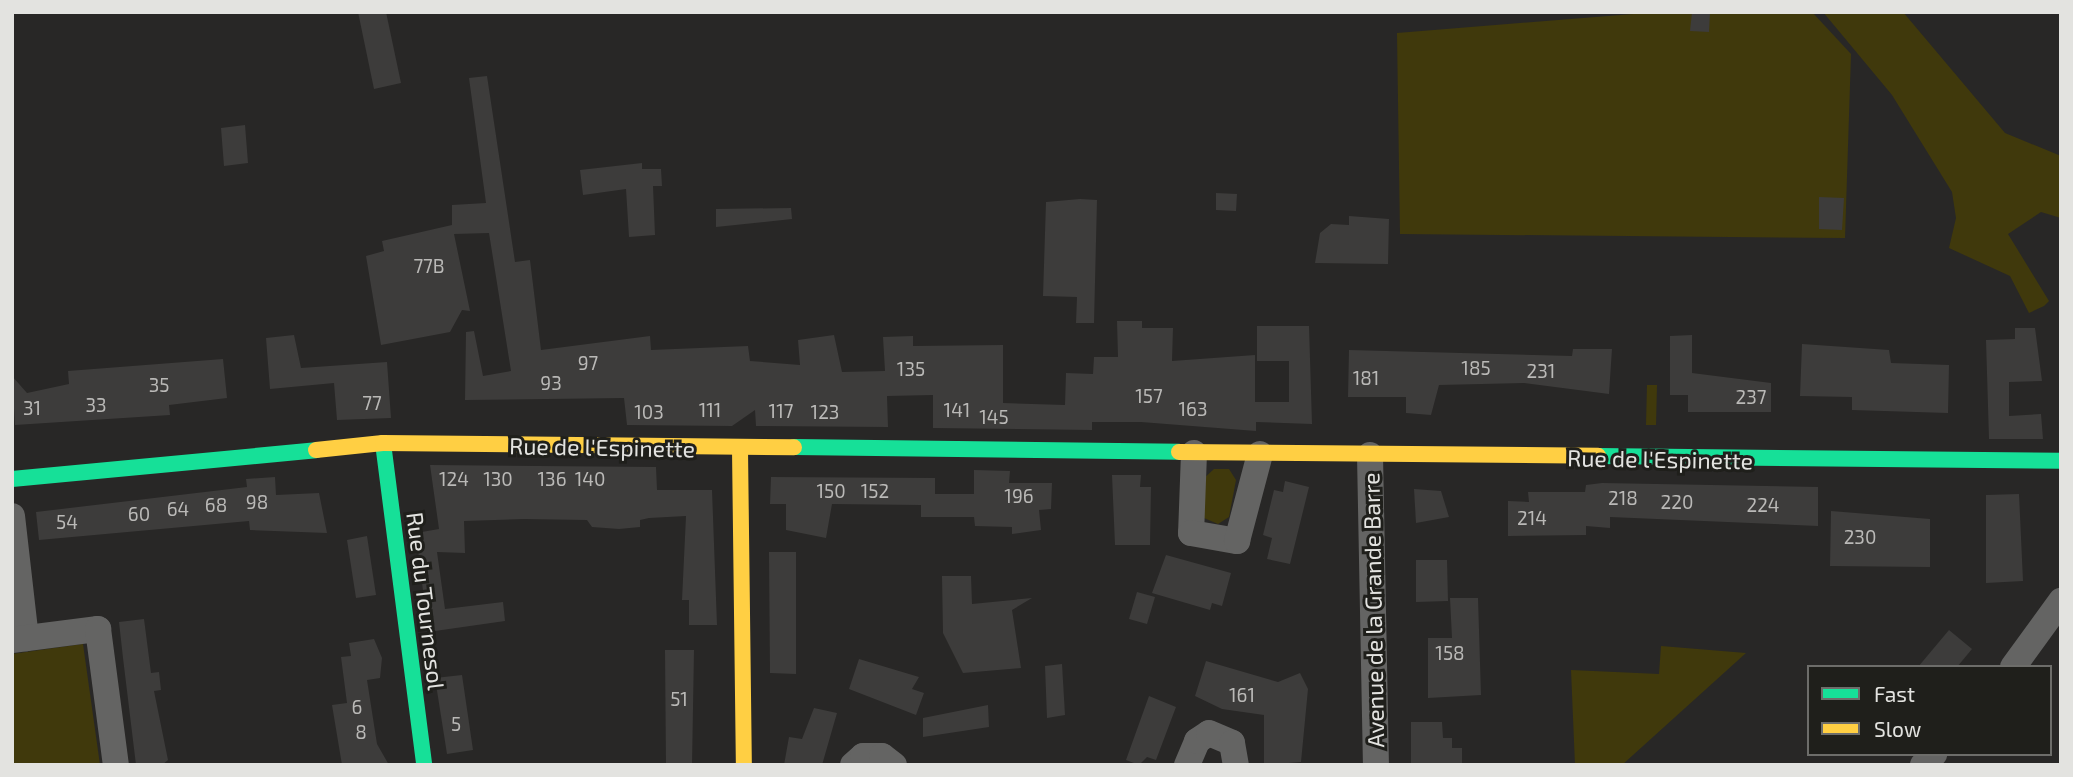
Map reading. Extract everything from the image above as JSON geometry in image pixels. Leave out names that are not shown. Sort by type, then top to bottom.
[{"type":"street","name":"Rue de l'Espinette","points":[[12,479],[383,443],[740,449],[2061,461]]},
{"type":"street","name":"Rue du Tournesol","points":[[383,443],[424,765]]},
{"type":"street","points":[[740,449],[744,765]]},
{"type":"street","points":[[1194,453],[1191,533],[1237,541],[1260,454]]},
{"type":"street","name":"Avenue de la Grande Barre","points":[[1370,455],[1376,765]]},
{"type":"street","points":[[12,516],[19,639],[98,629],[116,765]]},
{"type":"street","points":[[2014,665],[2061,601]]},
{"type":"street","points":[[1187,765],[1197,741],[1209,733],[1232,743],[1236,765]]},
{"type":"street","points":[[853,765],[863,756],[882,756],[894,765]]},
{"type":"shaded area","points":[[1658,12],[1812,12],[1851,54],[1845,238],[1400,234],[1397,33]]},
{"type":"shaded area","points":[[1823,12],[1903,12],[2005,133],[2061,156],[2061,218],[2041,212],[2008,234],[2049,301],[2044,306],[2029,313],[2010,276],[1949,248],[1956,218],[1952,192],[1892,95]]},
{"type":"shaded area","points":[[1647,385],[1657,385],[1656,425],[1646,425]]},
{"type":"shaded area","points":[[1214,469],[1229,469],[1236,480],[1229,517],[1218,524],[1204,518],[1202,480]]},
{"type":"shaded area","points":[[83,644],[100,765],[12,765],[12,654]]},
{"type":"shaded area","points":[[1661,646],[1746,653],[1622,765],[1575,765],[1571,670],[1659,674]]},
{"type":"building","points":[[358,12],[386,12],[401,83],[374,89]]},
{"type":"building","points":[[1692,12],[1710,12],[1709,32],[1690,31]]},
{"type":"building","points":[[487,76],[515,262],[530,260],[541,350],[650,336],[651,350],[748,346],[750,361],[800,365],[798,340],[834,335],[842,372],[885,371],[883,337],[913,336],[913,346],[1003,345],[1003,403],[1065,405],[1066,373],[1093,374],[1094,357],[1118,357],[1117,321],[1142,321],[1142,328],[1173,328],[1172,361],[1255,355],[1255,402],[1289,402],[1289,361],[1257,361],[1257,326],[1309,326],[1312,424],[1256,422],[1256,431],[1141,422],[1092,422],[1092,430],[933,428],[933,395],[887,396],[888,427],[756,426],[755,410],[732,426],[627,425],[624,398],[465,400],[466,332],[474,331],[483,376],[511,371],[489,233],[454,234],[470,311],[462,310],[450,332],[381,345],[366,256],[384,251],[382,241],[452,225],[452,205],[486,203],[469,78]]},
{"type":"building","points":[[245,125],[248,163],[224,166],[221,128]]},
{"type":"building","points":[[642,163],[642,169],[661,169],[662,186],[653,186],[655,235],[629,237],[626,189],[583,195],[580,170]]},
{"type":"building","points":[[1216,193],[1237,194],[1236,211],[1216,210]]},
{"type":"building","points":[[1819,197],[1844,198],[1842,230],[1819,229]]},
{"type":"building","points":[[1097,200],[1094,323],[1076,323],[1077,297],[1043,296],[1046,202]]},
{"type":"building","points":[[791,208],[792,219],[716,227],[716,209]]},
{"type":"building","points":[[1349,216],[1389,219],[1388,264],[1315,263],[1320,233],[1331,224],[1349,225]]},
{"type":"building","points":[[2015,328],[2035,328],[2042,381],[2009,382],[2009,416],[2041,414],[2043,439],[1989,439],[1986,340],[2015,339]]},
{"type":"building","points":[[294,335],[301,368],[387,362],[391,418],[337,420],[334,383],[270,389],[266,338]]},
{"type":"building","points":[[1692,335],[1692,373],[1771,383],[1771,412],[1688,412],[1688,395],[1670,395],[1670,336]]},
{"type":"building","points":[[1802,344],[1889,350],[1891,363],[1949,365],[1948,413],[1852,410],[1852,397],[1800,396]]},
{"type":"building","points":[[1573,349],[1612,349],[1609,394],[1524,383],[1439,385],[1431,415],[1406,413],[1406,397],[1348,397],[1349,350],[1572,356]]},
{"type":"building","points":[[223,359],[227,398],[169,405],[170,415],[15,425],[12,376],[27,393],[69,384],[68,371]]},
{"type":"building","points":[[430,465],[656,467],[657,490],[712,490],[717,625],[689,625],[689,600],[682,600],[686,516],[649,518],[640,520],[640,527],[619,529],[592,527],[587,520],[524,519],[464,521],[465,553],[437,552],[445,609],[503,602],[505,621],[428,632],[416,533],[439,529]]},
{"type":"building","points":[[974,470],[1010,471],[1009,483],[1052,483],[1051,509],[1039,510],[1041,530],[1012,534],[1012,527],[975,526],[974,517],[921,517],[921,505],[832,504],[826,538],[786,530],[786,504],[770,504],[771,477],[935,478],[935,494],[974,494]]},
{"type":"building","points":[[1112,475],[1141,475],[1140,487],[1151,487],[1150,545],[1115,545]]},
{"type":"building","points":[[275,477],[276,495],[319,493],[327,533],[250,530],[249,521],[39,540],[36,512],[247,487],[246,479]]},
{"type":"building","points":[[1285,481],[1309,487],[1290,564],[1267,559],[1272,538],[1263,535],[1274,490],[1283,492]]},
{"type":"building","points":[[1602,483],[1818,487],[1818,526],[1610,517],[1610,528],[1586,526],[1586,535],[1508,536],[1508,501],[1529,502],[1528,492],[1585,492],[1586,485]]},
{"type":"building","points":[[1414,489],[1441,491],[1449,517],[1416,523]]},
{"type":"building","points":[[2019,494],[2023,581],[1986,583],[1986,495]]},
{"type":"building","points":[[1831,511],[1930,519],[1930,567],[1830,566]]},
{"type":"building","points":[[367,536],[376,595],[356,598],[347,540]]},
{"type":"building","points":[[769,552],[796,552],[796,674],[770,673]]},
{"type":"building","points":[[1166,555],[1231,573],[1222,606],[1212,603],[1210,610],[1152,593]]},
{"type":"building","points":[[1416,560],[1447,560],[1448,601],[1416,602]]},
{"type":"building","points":[[942,576],[971,576],[972,604],[1032,598],[1012,610],[1021,668],[963,673],[943,633]]},
{"type":"building","points":[[1137,592],[1155,597],[1147,624],[1129,619]]},
{"type":"building","points":[[1450,598],[1478,598],[1481,695],[1428,698],[1428,638],[1452,638]]},
{"type":"building","points":[[144,619],[151,673],[159,672],[161,690],[154,691],[168,760],[162,765],[136,765],[119,622]]},
{"type":"building","points":[[1949,630],[1972,649],[1959,665],[1920,665]]},
{"type":"building","points":[[374,639],[382,658],[380,678],[367,680],[377,744],[389,765],[342,765],[332,705],[347,703],[341,657],[351,656],[349,643]]},
{"type":"building","points":[[665,650],[694,650],[692,765],[666,765]]},
{"type":"building","points":[[859,659],[919,677],[912,689],[924,693],[916,715],[849,689]]},
{"type":"building","points":[[1206,661],[1278,682],[1300,673],[1308,689],[1301,762],[1264,765],[1264,715],[1222,709],[1195,696]]},
{"type":"building","points":[[1062,664],[1065,715],[1047,718],[1045,666]]},
{"type":"building","points":[[462,675],[473,750],[447,754],[435,678]]},
{"type":"building","points":[[1149,696],[1176,707],[1156,760],[1147,757],[1139,765],[1126,760]]},
{"type":"building","points":[[988,705],[989,727],[923,737],[923,718]]},
{"type":"building","points":[[814,708],[837,713],[822,765],[784,765],[789,737],[802,739]]},
{"type":"building","points":[[1411,722],[1442,722],[1443,738],[1452,738],[1452,748],[1462,748],[1462,765],[1411,765]]},
{"type":"traffic: fast","points":[[383,443],[424,765]]},
{"type":"traffic: fast","points":[[794,447],[1179,452]]},
{"type":"traffic: fast","points":[[12,479],[316,450]]},
{"type":"traffic: fast","points":[[1598,456],[2061,461]]},
{"type":"traffic: slow","points":[[316,450],[383,443],[794,447]]},
{"type":"traffic: slow","points":[[740,449],[744,765]]},
{"type":"traffic: slow","points":[[1179,452],[1598,456]]}]
